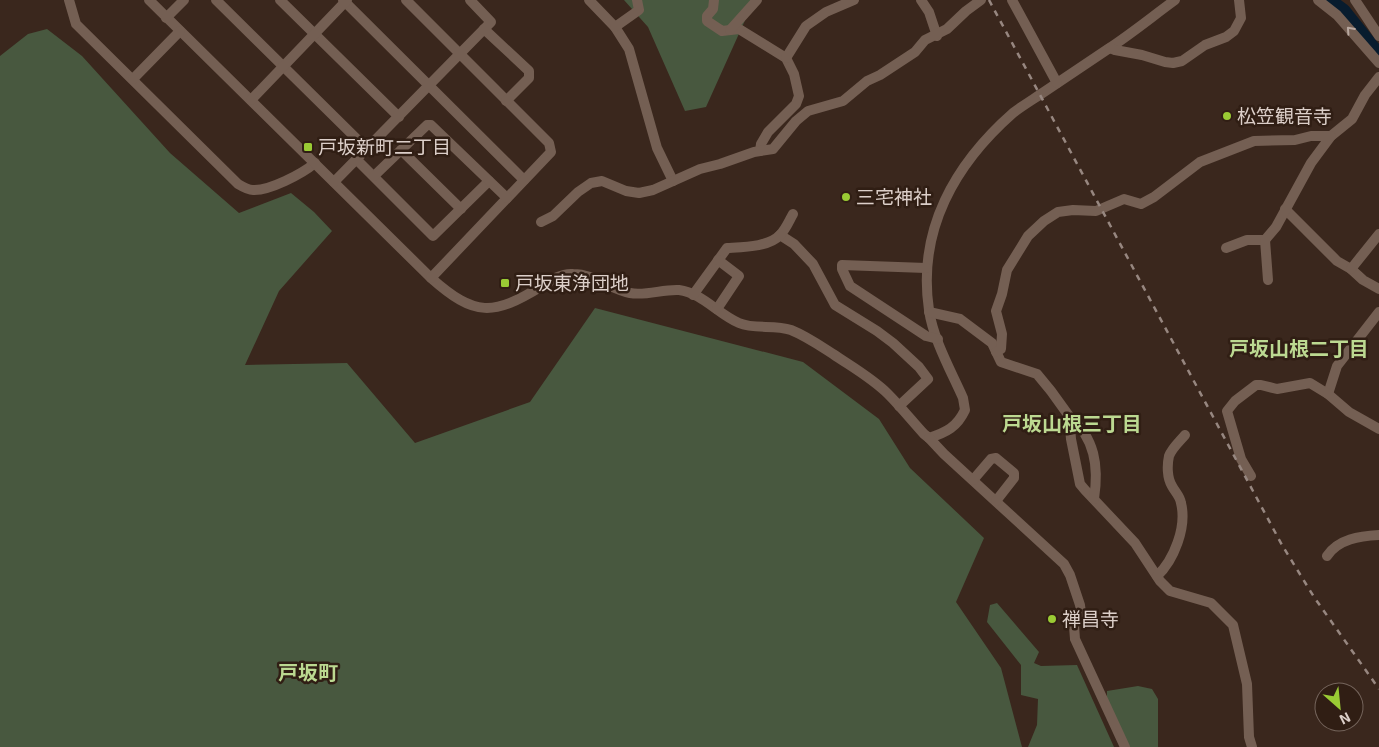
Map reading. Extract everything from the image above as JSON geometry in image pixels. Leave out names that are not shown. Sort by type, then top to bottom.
[{"type":"street","points":[[69,0],[76,24],[238,184],[251,190],[267,189],[309,168],[315,163]]},
{"type":"street","points":[[148,0],[431,278],[449,294],[465,304],[491,308],[506,306],[561,276],[572,273],[588,276],[619,291],[637,294],[681,290],[693,295],[736,322],[747,326],[786,328],[804,335],[867,376],[888,394],[944,454],[1064,564],[1070,575],[1080,605],[1080,613],[1074,626],[1075,640],[1125,747]]},
{"type":"street","points":[[166,18],[184,0]]},
{"type":"street","points":[[216,0],[367,149]]},
{"type":"street","points":[[280,0],[399,117]]},
{"type":"street","points":[[406,0],[549,143],[551,152],[431,278]]},
{"type":"street","points":[[334,182],[491,22],[470,0]]},
{"type":"street","points":[[589,0],[615,26],[629,49],[656,148],[673,181]]},
{"type":"street","points":[[615,26],[638,10],[637,0]]},
{"type":"street","points":[[714,0],[713,9],[707,16],[707,21],[719,30],[739,29],[786,58],[794,74],[799,96],[796,104],[768,132],[761,144],[760,151]]},
{"type":"street","points":[[730,30],[757,0]]},
{"type":"street","points":[[786,58],[806,26],[826,12],[854,0]]},
{"type":"street","points":[[922,0],[929,12],[937,36]]},
{"type":"street","points":[[1012,0],[1057,83]]},
{"type":"street","points":[[930,438],[955,427],[965,410],[929,312],[926,268],[933,233],[942,204],[963,169],[987,139],[1014,112],[1110,48],[1175,0]]},
{"type":"street","points":[[1110,48],[1165,62],[1182,61],[1205,45],[1226,37],[1234,31],[1241,18],[1239,0]]},
{"type":"street","points":[[1318,0],[1337,16],[1379,63]]},
{"type":"street","points":[[1355,0],[1379,36]]},
{"type":"street","points":[[251,100],[345,1],[524,180]]},
{"type":"street","points":[[541,222],[553,216],[578,192],[591,183],[602,181],[626,191],[653,190],[700,169],[720,164],[748,153],[772,150],[796,121],[808,112],[843,100],[867,81],[880,75],[915,52],[925,40],[947,30],[976,1]]},
{"type":"street","points":[[484,29],[529,71],[529,78],[506,101]]},
{"type":"street","points":[[133,79],[180,31]]},
{"type":"street","points":[[1268,280],[1265,240],[1276,227],[1284,209],[1312,163],[1331,136],[1352,119],[1365,95],[1379,77]]},
{"type":"street","points":[[374,176],[427,125],[431,125],[507,198]]},
{"type":"street","points":[[996,352],[1001,349],[1002,334],[996,311],[1005,286],[1007,270],[1028,236],[1058,212],[1073,210],[1096,211],[1124,199],[1141,204],[1154,197],[1200,162],[1254,141],[1295,140],[1311,136],[1331,136]]},
{"type":"street","points":[[401,150],[461,209]]},
{"type":"street","points":[[357,160],[434,236],[489,181]]},
{"type":"street","points":[[1284,209],[1337,261],[1351,268],[1363,280],[1379,289]]},
{"type":"street","points":[[693,295],[727,248],[745,247],[771,241],[780,235],[793,214]]},
{"type":"street","points":[[1351,268],[1379,234]]},
{"type":"street","points":[[780,235],[794,244],[812,264],[834,305],[894,343],[920,367],[928,380],[899,406]]},
{"type":"street","points":[[1226,248],[1247,240],[1265,240]]},
{"type":"street","points":[[717,309],[740,276],[718,260]]},
{"type":"street","points":[[926,268],[842,265],[850,286],[926,336],[938,339]]},
{"type":"street","points":[[929,312],[960,319],[992,343],[1001,362],[1037,374],[1052,391],[1069,416],[1078,424],[1089,442],[1095,458],[1096,484],[1094,499]]},
{"type":"street","points":[[1328,394],[1337,366],[1379,312]]},
{"type":"street","points":[[1251,476],[1241,459],[1227,418],[1227,412],[1250,388],[1260,384],[1277,390],[1310,383],[1328,394],[1348,412],[1379,429]]},
{"type":"street","points":[[1069,416],[1070,439],[1080,484],[1135,543],[1156,576],[1170,590],[1211,603],[1233,625],[1247,684],[1249,737],[1252,747]]},
{"type":"street","points":[[1156,576],[1163,571],[1178,543],[1182,528],[1182,504],[1172,487],[1168,469],[1172,450],[1185,435]]},
{"type":"street","points":[[973,480],[992,459],[996,458],[1014,473],[1014,478],[996,501]]},
{"type":"street","points":[[1327,556],[1332,548],[1340,543],[1362,536],[1379,535]]},
{"type":"green space","points":[[624,0],[752,0],[751,7],[706,107],[685,111],[648,27]]},
{"type":"green space","points":[[47,29],[82,56],[170,153],[239,213],[291,193],[314,212],[332,231],[279,291],[245,365],[347,363],[415,443],[530,402],[595,308],[803,362],[879,419],[910,468],[984,538],[956,602],[1001,668],[1022,747],[0,747],[0,56],[28,34]]},
{"type":"green space","points":[[997,603],[1039,652],[1034,663],[1041,666],[1077,665],[1114,747],[1028,747],[1037,725],[1038,699],[1021,695],[1021,665],[987,622],[990,605]]},
{"type":"green space","points":[[1138,686],[1152,689],[1158,699],[1158,747],[1128,747],[1107,699],[1107,691]]},
{"type":"waterway","points":[[1328,0],[1343,11],[1379,56]]},
{"type":"railway","points":[[989,0],[1282,545],[1314,597],[1379,689]]},
{"type":"place","name":"松笠観音寺","points":[[1227,116]]},
{"type":"place","name":"戸坂新町二丁目","points":[[308,147]]},
{"type":"place","name":"三宅神社","points":[[846,197]]},
{"type":"place","name":"戸坂東浄団地","points":[[505,283]]},
{"type":"place","name":"禅昌寺","points":[[1052,619]]},
{"type":"district","name":"戸坂山根二丁目","points":[[1299,349]]},
{"type":"district","name":"戸坂山根三丁目","points":[[1072,424]]},
{"type":"district","name":"戸坂町","points":[[308,673]]}]
